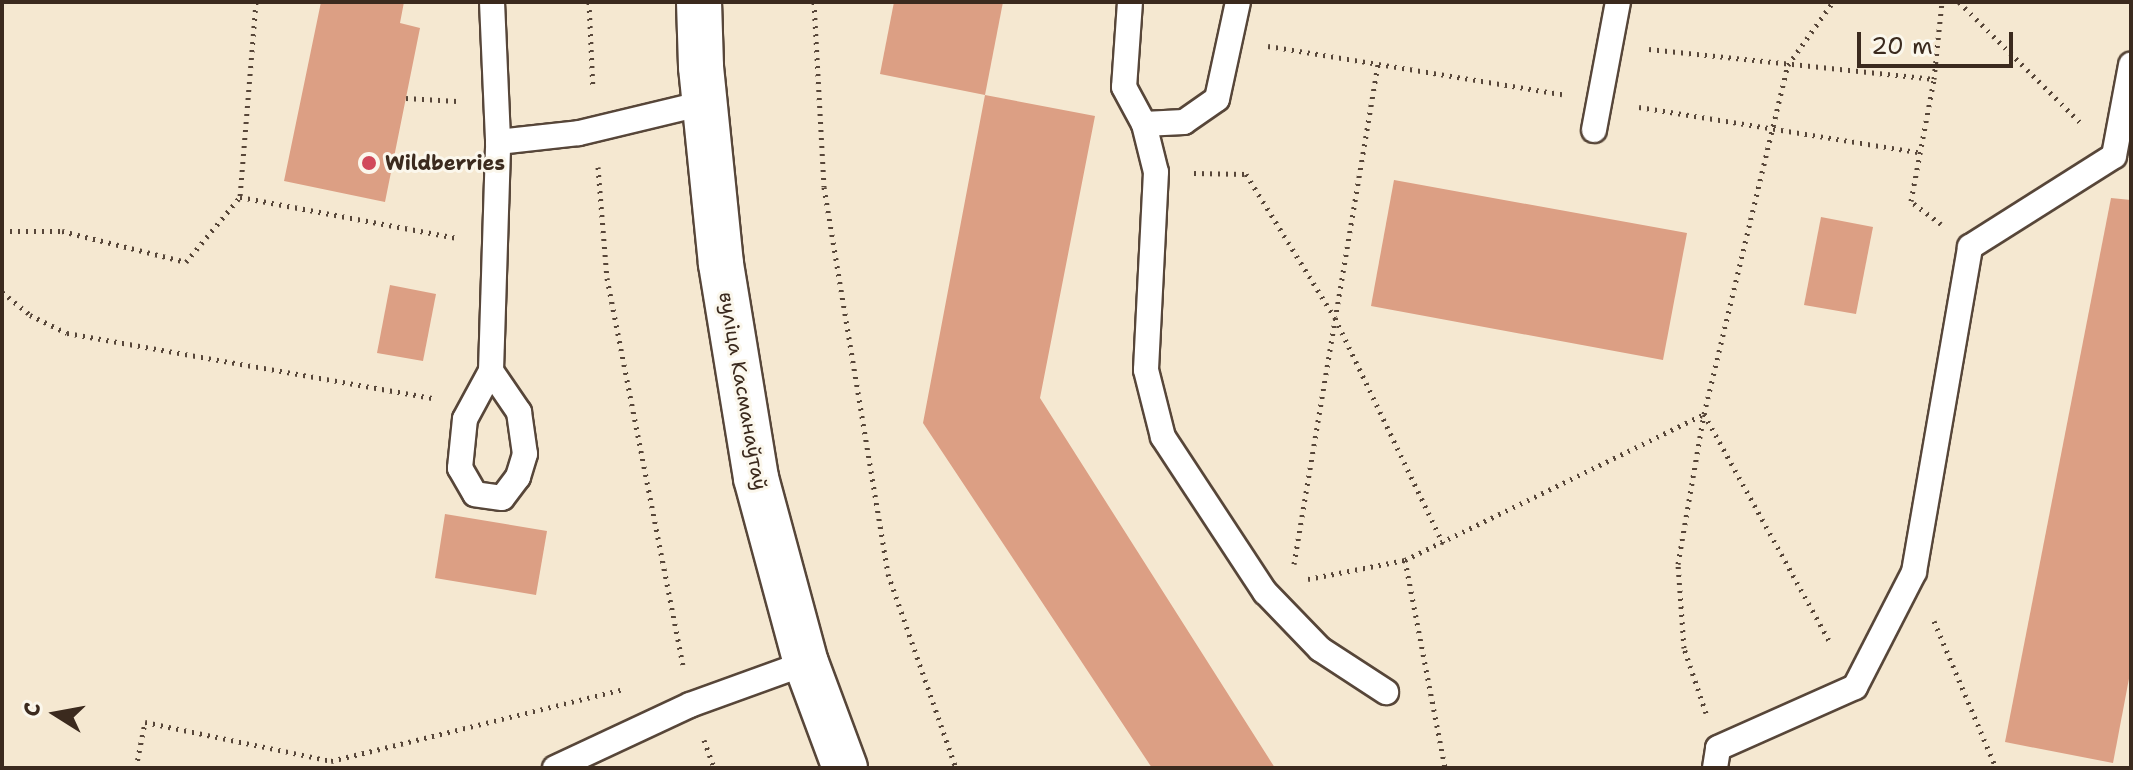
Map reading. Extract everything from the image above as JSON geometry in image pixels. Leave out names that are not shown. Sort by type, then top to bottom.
[{"type":"street","name":"вуліца Касманаўтаў","points":[[699,2],[704,103],[721,264],[756,478],[806,663],[845,768]]},
{"type":"lane","points":[[491,371],[519,412],[525,454],[518,477],[502,498],[475,494],[460,468],[465,419],[491,371],[498,142],[492,2]]},
{"type":"lane","points":[[1130,2],[1124,87],[1144,124],[1156,172],[1146,370],[1163,437],[1265,592],[1320,649],[1386,692]]},
{"type":"lane","points":[[1144,124],[1184,122],[1217,99],[1238,2]]},
{"type":"lane","points":[[1594,130],[1618,2]]},
{"type":"lane","points":[[1717,758],[1855,687],[1914,572],[1970,247],[2114,156],[2131,65]]},
{"type":"lane","points":[[498,142],[595,129],[704,103]]},
{"type":"lane","points":[[555,768],[690,705],[806,663]]},
{"type":"path","points":[[2,231],[62,231],[186,262],[240,197],[256,2]]},
{"type":"path","points":[[589,2],[607,278],[690,705],[714,768]]},
{"type":"path","points":[[814,2],[824,187],[888,574],[956,768]]},
{"type":"path","points":[[1717,758],[1684,648],[1678,564],[1704,414],[1788,65],[1833,2]]},
{"type":"path","points":[[1942,2],[1934,79],[1911,201],[1970,247]]},
{"type":"path","points":[[1959,2],[2114,156]]},
{"type":"path","points":[[1610,44],[1934,79]]},
{"type":"path","points":[[1291,582],[1378,64]]},
{"type":"path","points":[[406,98],[461,101]]},
{"type":"path","points":[[393,158],[458,164]]},
{"type":"path","points":[[1156,172],[1246,174],[1335,318],[1443,543]]},
{"type":"path","points":[[240,197],[493,247]]},
{"type":"path","points":[[2,292],[30,315],[67,333],[473,405]]},
{"type":"path","points":[[1265,592],[1291,582],[1405,560],[1704,414]]},
{"type":"path","points":[[1704,414],[1855,687]]},
{"type":"path","points":[[1405,560],[1445,768]]},
{"type":"path","points":[[1914,572],[1996,768]]},
{"type":"path","points":[[136,768],[145,722],[331,761],[623,690]]},
{"type":"building","points":[[321,2],[404,2],[400,23],[420,28],[385,202],[284,181]]},
{"type":"building","points":[[894,2],[1003,2],[985,95],[880,74]]},
{"type":"building","points":[[985,95],[1095,116],[1040,398],[1275,768],[1152,768],[923,423]]},
{"type":"building","points":[[1394,180],[1687,233],[1663,360],[1371,306]]},
{"type":"building","points":[[2111,198],[2131,200],[2131,668],[2113,763],[2005,742]]},
{"type":"building","points":[[1821,217],[1873,227],[1856,314],[1804,305]]},
{"type":"building","points":[[390,285],[436,294],[423,361],[377,353]]},
{"type":"building","points":[[445,514],[547,531],[536,595],[435,578]]},
{"type":"place","name":"Wildberries","points":[[369,163]]}]
